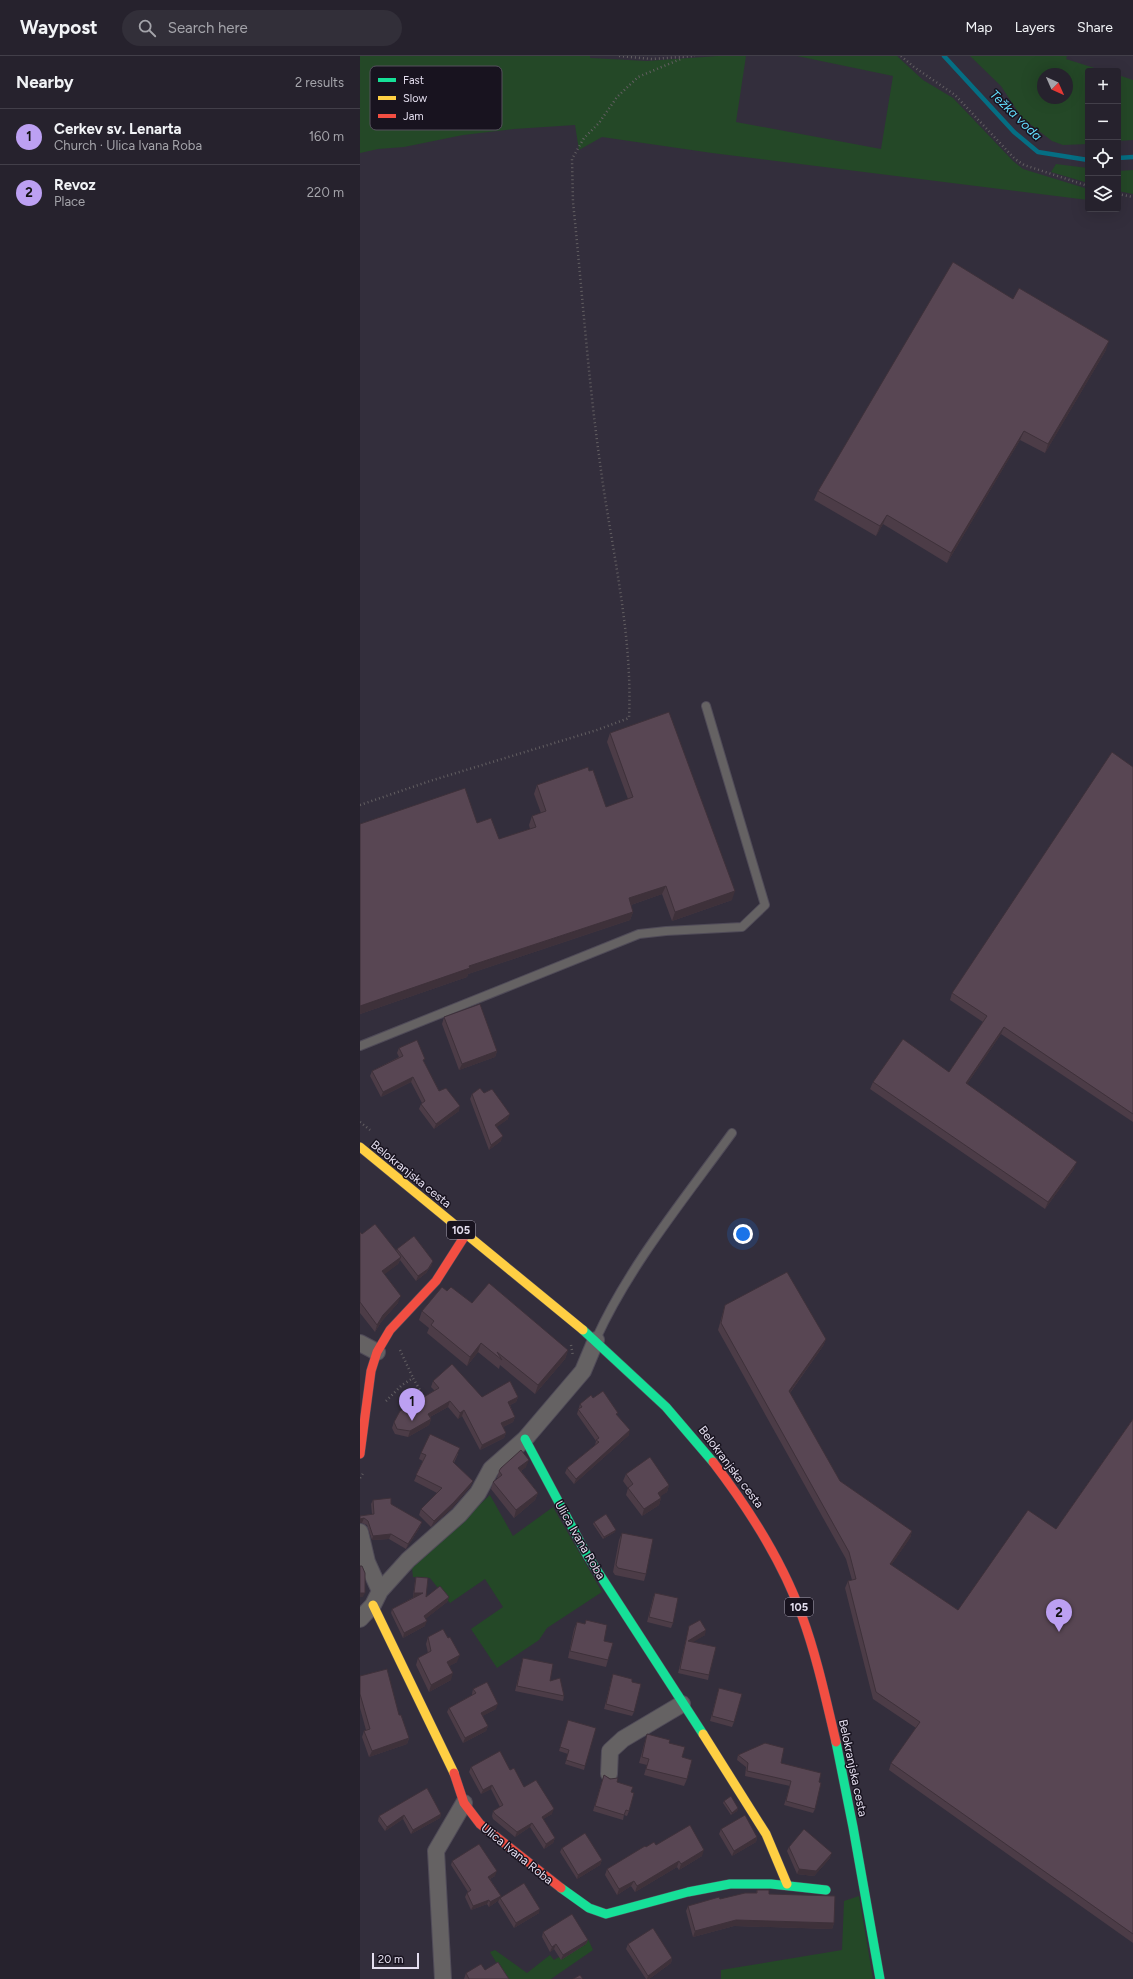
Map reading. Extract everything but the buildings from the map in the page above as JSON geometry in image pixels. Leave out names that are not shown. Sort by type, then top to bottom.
[{"type":"street","name":"Belokranjska cesta","points":[[360,1148],[564,1312],[642,1382],[689,1431],[744,1500],[778,1560],[800,1608],[833,1727],[866,1892],[880,1979]]},
{"type":"street","points":[[360,1454],[371,1371],[377,1352],[390,1330],[436,1281],[466,1234]]},
{"type":"street","points":[[360,1619],[408,1560],[459,1515],[478,1493],[491,1469],[525,1439],[584,1371],[596,1340]]},
{"type":"street","points":[[360,1343],[377,1352]]},
{"type":"street","name":"Ulica Ivana Roba","points":[[525,1439],[587,1555],[682,1704],[740,1791],[766,1834],[787,1884]]},
{"type":"street","name":"Ulica Ivana Roba","points":[[360,1532],[377,1598],[455,1776],[464,1803],[480,1824],[545,1877],[589,1908],[606,1914],[717,1886],[753,1883],[787,1884],[826,1890]]},
{"type":"street","points":[[609,1774],[610,1751],[624,1739],[682,1704]]},
{"type":"street","points":[[443,1979],[436,1851],[464,1803]]},
{"type":"lane","points":[[360,1046],[639,934],[666,931],[742,928],[765,905],[706,706]]},
{"type":"lane","points":[[596,1340],[610,1309],[642,1259],[732,1132]]},
{"type":"path","points":[[619,56],[652,59],[695,56]]},
{"type":"path","points":[[901,56],[914,67],[956,95],[1015,159],[1024,165],[1085,185]]},
{"type":"path","points":[[360,805],[430,781],[596,730],[629,718],[630,687],[617,566],[600,463],[574,210],[572,159],[584,138],[599,123],[617,97],[638,77],[683,58]]},
{"type":"path","points":[[1121,195],[1133,197]]},
{"type":"path","points":[[390,1330],[413,1378],[428,1404]]},
{"type":"path","points":[[384,1404],[402,1385],[413,1378]]},
{"type":"path","points":[[360,1478],[366,1467]]},
{"type":"green space","points":[[360,56],[590,56],[590,58],[647,61],[718,56],[746,56],[736,122],[881,149],[893,76],[797,56],[897,56],[923,80],[953,98],[1013,161],[1023,169],[1085,188],[1085,200],[712,153],[602,137],[579,150],[575,125],[514,129],[463,135],[404,147],[378,149],[360,153]]},
{"type":"green space","points":[[970,56],[1067,56],[1066,59],[1094,68],[1085,68],[1085,144],[1063,145],[1052,141],[1022,118],[1001,86]]},
{"type":"green space","points":[[1121,76],[1133,80],[1133,140],[1121,141]]},
{"type":"green space","points":[[1056,164],[1085,168],[1085,182],[1051,172]]},
{"type":"green space","points":[[1133,170],[1133,194],[1121,192],[1121,171]]},
{"type":"green space","points":[[490,1495],[513,1536],[553,1507],[602,1592],[547,1628],[539,1640],[497,1668],[471,1629],[503,1607],[485,1579],[450,1603],[430,1578],[413,1577],[412,1568]]},
{"type":"green space","points":[[859,1896],[873,1979],[721,1979],[721,1970],[842,1950],[844,1901]]},
{"type":"green space","points":[[588,1939],[593,1950],[551,1979],[506,1979],[490,1952],[495,1950],[527,1973],[550,1955],[554,1960]]},
{"type":"waterway","name":"Težka voda","points":[[944,56],[1014,132],[1038,152],[1085,160]]},
{"type":"waterway","name":"Težka voda","points":[[1121,158],[1133,157]]},
{"type":"traffic: fast","points":[[583,1330],[666,1407],[713,1462]]},
{"type":"traffic: fast","points":[[525,1439],[587,1555],[703,1734]]},
{"type":"traffic: fast","points":[[836,1742],[880,1979]]},
{"type":"traffic: fast","points":[[561,1888],[589,1908],[606,1914],[688,1892],[730,1884],[771,1884],[826,1890]]},
{"type":"traffic: slow","points":[[360,1147],[583,1330]]},
{"type":"traffic: slow","points":[[373,1605],[454,1773]]},
{"type":"traffic: slow","points":[[703,1734],[766,1834],[787,1884]]},
{"type":"traffic: jam","points":[[360,1454],[371,1371],[377,1352],[390,1330],[436,1281],[466,1234]]},
{"type":"traffic: jam","points":[[713,1462],[764,1536],[794,1595],[812,1647],[836,1742]]},
{"type":"traffic: jam","points":[[454,1773],[464,1803],[480,1824],[561,1888]]},
{"type":"place","name":"Cerkev sv. Lenarta","points":[[412,1421]]},
{"type":"place","name":"Revoz","points":[[1059,1632]]}]
